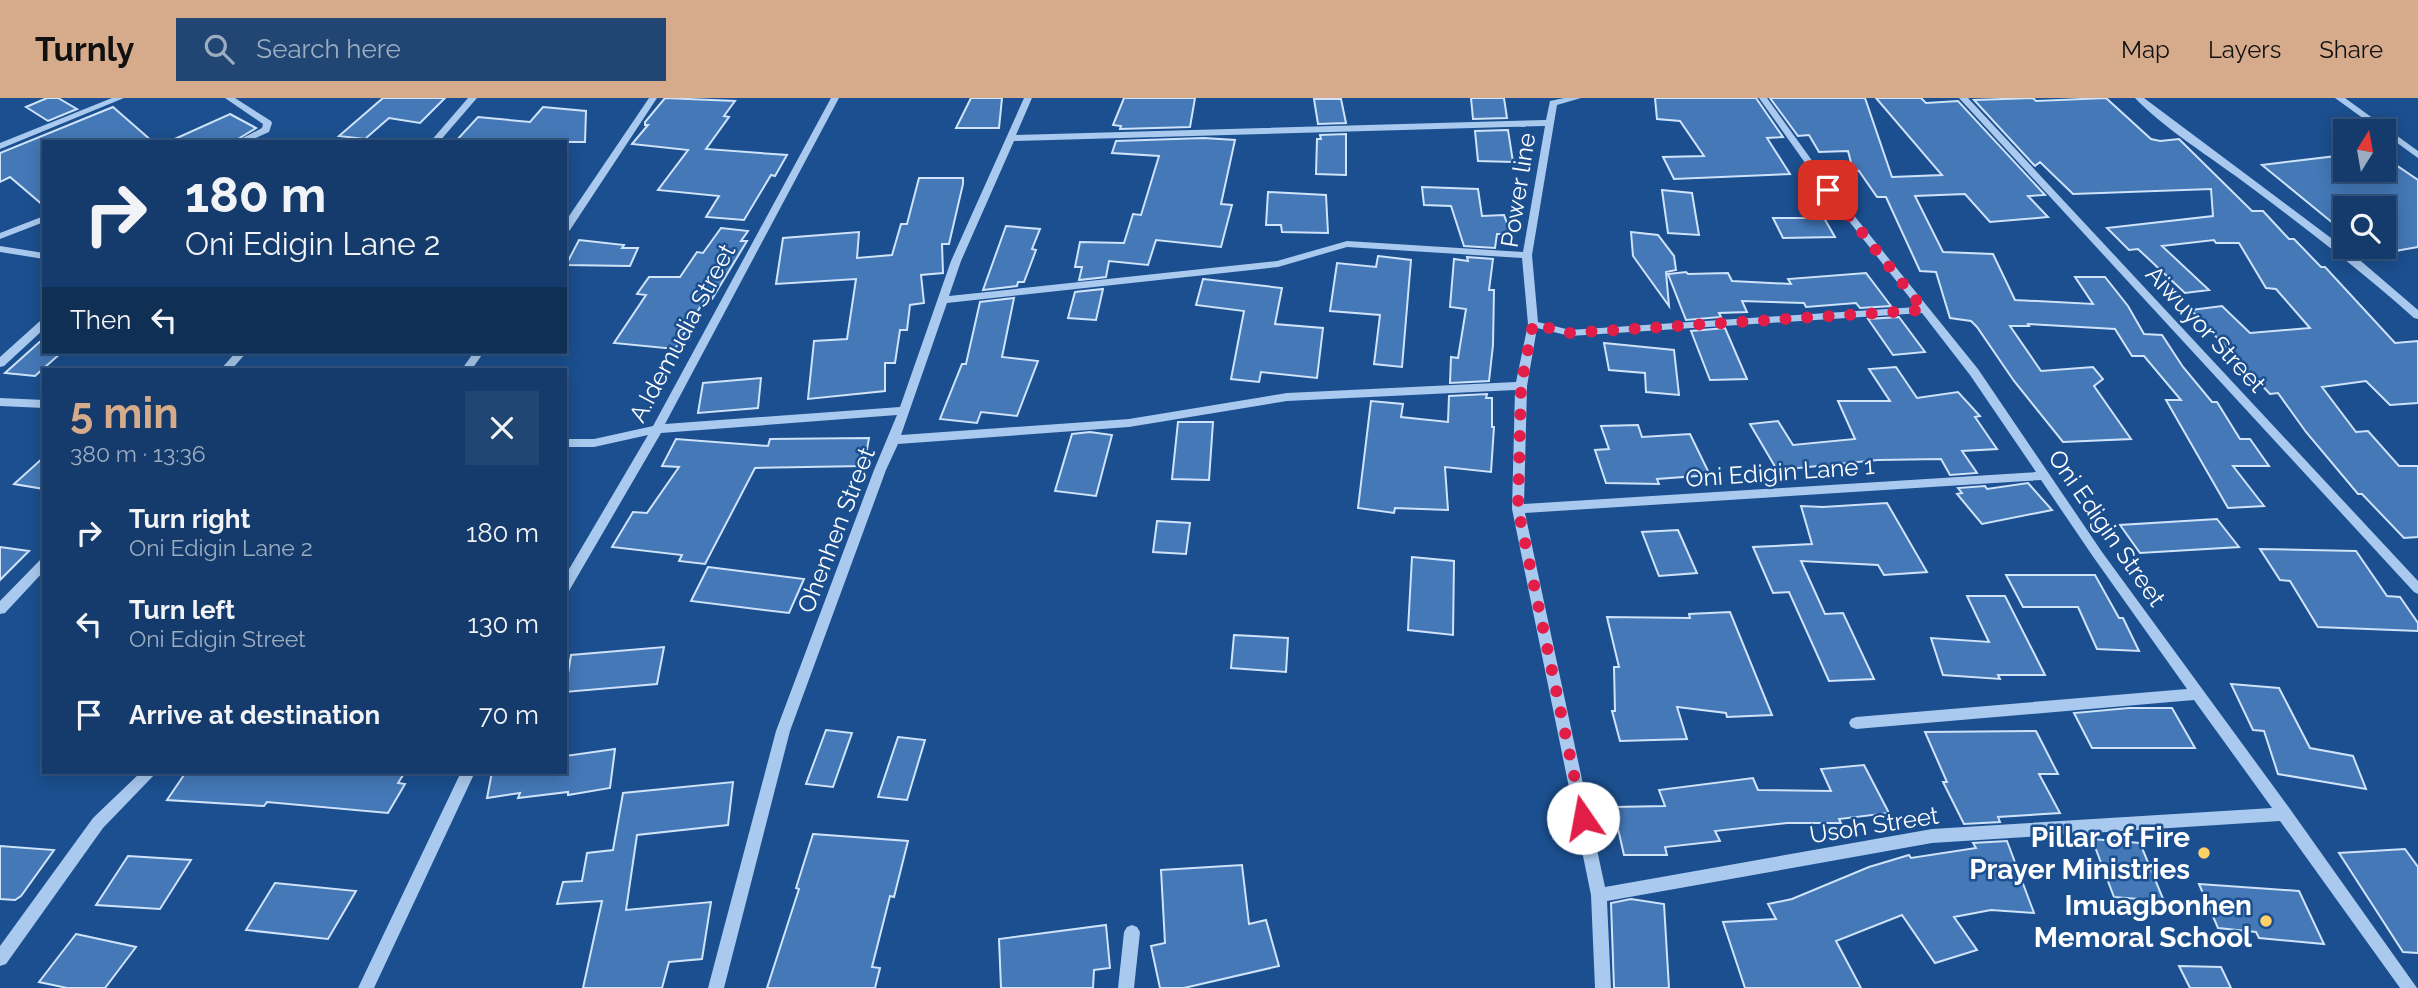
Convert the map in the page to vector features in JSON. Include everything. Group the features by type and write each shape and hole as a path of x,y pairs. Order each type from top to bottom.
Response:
{"street":[{"path":"0,146 120,98"},
{"path":"229,98 268,123 266,130 244,140"},
{"path":"436,140 473,98"},
{"path":"567,227 653,98"},
{"name":"A.Idemudia Street","path":"567,584 657,429 835,98"},
{"name":"Ohenhen Street","path":"716,988 783,731 880,470 894,440 956,261 1028,98"},
{"path":"1552,101 1577,98"},
{"name":"Oni Edigin Street","path":"1763,98 1828,190 1974,372 2199,694 2410,988"},
{"name":"Aiwuyor Street","path":"1963,98 2418,589"},
{"path":"2139,98 2199,146 2316,231 2418,316"},
{"path":"2339,98 2418,155"},
{"name":"Power line","path":"1552,101 1527,255 1533,324 1521,386 1518,509 1599,895 1603,988"},
{"path":"1012,138 1550,123"},
{"path":"0,236 42,220"},
{"path":"942,300 1278,264 1347,244 1527,255"},
{"path":"0,249 42,256"},
{"path":"1533,324 1570,333 1924,310"},
{"path":"0,363 42,325"},
{"path":"227,368 240,354"},
{"path":"894,440 1129,423 1286,397 1521,386"},
{"path":"0,402 42,404"},
{"path":"567,443 594,443 657,429 904,411"},
{"name":"Oni Edigin Lane 1","path":"1518,509 2045,476"},
{"path":"0,609 42,565"},
{"path":"1856,723 2199,694"},
{"path":"0,959 98,823 148,774"},
{"path":"366,988 467,774"},
{"name":"Usoh Street","path":"1599,895 1932,836 2285,814"},
{"path":"1126,988 1132,932"}],"building":[{"path":"47,98 58,98 77,109 48,121 26,107"},
{"path":"383,98 445,98 420,123 389,118 365,139 339,136"},
{"path":"665,98 735,101 724,116 729,117 706,149 787,155 775,176 771,175 744,220 706,217 719,196 658,190 688,150 632,144 648,125 645,125 645,122"},
{"path":"971,98 1002,98 999,128 956,128"},
{"path":"1124,98 1195,98 1190,127 1120,129 1121,126 1113,125"},
{"path":"1471,98 1504,98 1507,118 1473,119"},
{"path":"1655,98 1756,98 1783,137 1767,138 1790,174 1674,179 1663,157 1704,156 1680,121 1657,119"},
{"path":"1770,98 1865,98 1892,177 1942,175 1876,98 1921,98 1926,103 1958,101 2045,195 2028,196 2048,217 1990,222 1965,194 1915,196 1943,252 1993,254 2015,300 2093,304 2075,277 2105,277 2128,306 2144,334 2162,335 2183,367 2212,402 2217,402 2240,439 2250,439 2269,466 2233,466 2264,506 2228,508 2166,400 2181,400 2144,356 2132,356 2115,329 2028,324 2029,326 2010,326 2041,371 2093,367 2103,379 2094,386 2131,439 2063,442 2014,381 1977,327 1971,321 1950,318 1936,272 1920,271 1886,197 1877,197 1859,171 1853,170 1848,151 1819,152 1809,135 1798,136"},
{"path":"2033,98 2036,101 2106,98 2151,139 2179,139 2252,211 2263,211 2289,239 2294,239 2321,267 2325,267 2395,343 2418,341 2418,403 2390,405 2366,381 2322,387 2356,432 2368,431 2399,466 2418,466 2418,537 2404,538 2362,494 2358,494 2306,432 2278,393 2270,394 2191,310 2222,306 2250,333 2310,328 2276,289 2266,288 2239,243 2216,243 2214,240 2162,246 2209,290 2185,293 2138,249 2129,250 2107,228 2213,216 2211,189 2073,194 2040,162 2035,166 1974,100"},
{"path":"1314,99 1341,99 1346,123 1318,124"},
{"path":"113,107 151,140 42,140 42,204 10,177 0,182 0,153"},
{"path":"543,107 586,111 585,142 457,140 478,117 530,122"},
{"path":"230,114 256,128 236,140 172,140"},
{"path":"1508,130 1513,162 1478,161 1475,131"},
{"path":"1346,134 1346,175 1316,174 1317,139 1321,139 1320,135"},
{"path":"1204,138 1235,140 1221,204 1232,205 1221,247 1156,240 1148,265 1109,261 1106,277 1079,280 1082,267 1075,267 1080,242 1124,243 1133,214 1141,215 1159,156 1112,153 1116,141"},
{"path":"2333,156 2333,182 2396,182 2396,165 2418,180 2418,247 2396,251 2396,196 2333,196 2333,223 2262,165"},
{"path":"919,178 963,178 963,184 949,244 942,244 943,273 921,275 924,303 910,305 907,330 900,330 895,363 885,363 885,391 808,399 814,341 847,339 856,279 776,284 783,238 859,232 857,258 892,255 901,224 907,224"},
{"path":"1422,187 1478,189 1482,216 1504,215 1511,234 1497,234 1495,248 1464,246 1451,206 1424,205"},
{"path":"1662,190 1692,193 1699,235 1668,233"},
{"path":"1268,192 1326,195 1328,233 1282,232 1281,225 1266,225"},
{"path":"1773,218 1824,218 1835,237 1783,238"},
{"path":"1006,226 1040,229 1032,249 1036,250 1024,282 1018,282 1017,286 983,290"},
{"path":"721,228 748,231 741,241 747,241 712,299 705,299 675,349 614,343 646,295 637,294 649,277 680,277 697,252 703,253"},
{"path":"1631,232 1658,235 1674,256 1676,270 1666,272 1669,306 1633,256"},
{"path":"579,240 624,245 622,248 638,248 630,266 567,263"},
{"path":"1378,256 1411,260 1402,367 1374,364 1380,315 1330,311 1337,263 1376,267"},
{"path":"1467,257 1493,259 1489,290 1494,290 1489,381 1450,383 1451,357 1458,358 1466,309 1450,307 1454,259 1468,261"},
{"path":"1728,273 1732,281 1791,284 1788,279 1866,273 1891,306 1860,308 1856,303 1806,307 1804,303 1742,301 1747,312 1719,313 1721,317 1686,320 1668,274"},
{"path":"1203,279 1282,288 1275,324 1323,328 1317,378 1261,372 1259,382 1231,379 1244,311 1196,305"},
{"path":"1103,289 1096,320 1068,318 1075,292"},
{"path":"1014,298 1002,357 1038,361 1017,416 981,412 977,423 940,419 962,364 966,364 980,302"},
{"path":"1899,317 1925,352 1893,355 1868,319"},
{"path":"1725,328 1747,379 1710,380 1691,331"},
{"path":"42,340 42,354 60,354 35,376 5,373"},
{"path":"1604,343 1674,350 1679,395 1646,392 1645,373 1609,370"},
{"path":"1896,367 1917,398 1958,392 1980,416 1975,417 1997,449 1962,451 1977,473 1950,475 1941,459 1878,460 1777,470 1750,424 1778,421 1793,445 1855,439 1838,401 1890,401 1869,369"},
{"path":"761,378 758,408 698,413 703,383"},
{"path":"1487,394 1486,398 1492,398 1494,427 1491,472 1445,467 1448,510 1395,508 1394,513 1358,508 1371,401 1403,404 1401,417 1448,422 1449,396"},
{"path":"1178,422 1213,422 1209,480 1172,479"},
{"path":"1638,425 1642,437 1690,434 1710,475 1657,479 1659,484 1606,483 1595,450 1609,449 1601,426"},
{"path":"1090,432 1112,435 1096,496 1055,491 1072,434"},
{"path":"869,438 864,466 755,468 705,564 679,561 682,555 612,547 633,512 647,513 679,467 662,466 676,439 768,446 770,439"},
{"path":"42,459 42,489 14,484"},
{"path":"2028,483 2052,510 1982,524 1957,494 1962,493 1958,488 1985,486 1987,489"},
{"path":"1887,503 1927,572 1884,575 1878,565 1801,561 1825,614 1843,613 1874,679 1829,681 1789,592 1773,593 1753,547 1812,544 1801,506"},
{"path":"2217,519 2239,547 2140,553 2120,525"},
{"path":"1157,521 1190,523 1186,554 1153,552"},
{"path":"1678,530 1697,573 1659,576 1642,532"},
{"path":"0,547 29,551 0,580"},
{"path":"2260,549 2356,551 2387,596 2400,597 2418,623 2418,631 2318,627 2290,581 2280,580"},
{"path":"1412,557 1454,561 1453,635 1408,630"},
{"path":"708,567 804,579 789,613 691,601"},
{"path":"2006,575 2095,575 2119,618 2123,618 2139,651 2097,649 2078,607 2023,607"},
{"path":"1967,596 2005,596 2045,675 1998,675 2000,679 1943,675 1931,638 1989,642"},
{"path":"1730,612 1772,715 1727,717 1726,713 1677,707 1687,739 1620,741 1612,711 1615,711 1614,667 1619,667 1607,617 1690,618 1689,614"},
{"path":"1234,635 1288,638 1286,672 1231,668"},
{"path":"664,647 657,684 567,692 571,655"},
{"path":"2231,684 2279,688 2310,748 2353,756 2366,789 2278,774 2264,731 2253,730"},
{"path":"2129,708 2172,708 2195,748 2092,748 2074,713"},
{"path":"826,730 852,733 833,787 806,784"},
{"path":"2036,731 2058,774 2039,774 2060,813 1998,817 2000,822 1964,824 1943,782 1947,782 1925,732"},
{"path":"898,737 925,740 907,800 878,797"},
{"path":"615,749 610,788 568,795 568,792 518,798 520,793 487,798 492,774 567,774 567,756"},
{"path":"1864,765 1889,813 1839,819 1841,823 1787,823 1715,831 1720,841 1665,847 1667,855 1624,855 1613,807 1665,806 1659,790 1753,778 1758,790 1831,791 1821,769"},
{"path":"185,774 404,774 398,783 405,784 388,813 267,802 264,806 167,800"},
{"path":"733,782 728,825 637,835 626,910 711,902 702,959 669,962 662,988 583,988 602,901 557,904 563,882 582,881 587,853 613,850 623,793"},
{"path":"813,834 908,841 894,897 890,896 872,967 880,968 875,988 767,988 799,889 796,888"},
{"path":"2092,839 2140,843 2164,901 2114,897"},
{"path":"2007,841 2034,913 1991,910 1954,917 1977,950 1935,963 1902,915 1836,941 1861,988 1745,988 1723,922 1776,919 1768,904 1792,899 1869,867 1909,855 1911,858 1976,848 1973,843"},
{"path":"0,846 54,850 21,896 15,900 0,899"},
{"path":"2405,849 2418,867 2418,953 2403,952 2339,853"},
{"path":"128,856 191,860 160,909 96,905"},
{"path":"1242,865 1249,924 1266,920 1279,966 1184,988 1160,988 1151,946 1165,943 1161,870"},
{"path":"275,883 356,891 328,939 246,930"},
{"path":"2199,884 2299,891 2324,944 2259,938 2256,932 2218,928"},
{"path":"1631,899 1664,904 1669,988 1614,988 1611,903"},
{"path":"1106,925 1110,968 1094,970 1093,988 1001,988 999,939"},
{"path":"76,934 136,947 105,988 67,988 39,982"},
{"path":"2179,966 2221,967 2231,988 2190,988"}],"place":[{"name":"Pillar of Fire Prayer Ministries","path":"2204,853"},
{"name":"Imuagbonhen Memoral School","path":"2266,921"}],"route":[{"path":"1583,818 1518,509 1521,386 1533,324 1570,333 1924,310 1828,190"}]}
